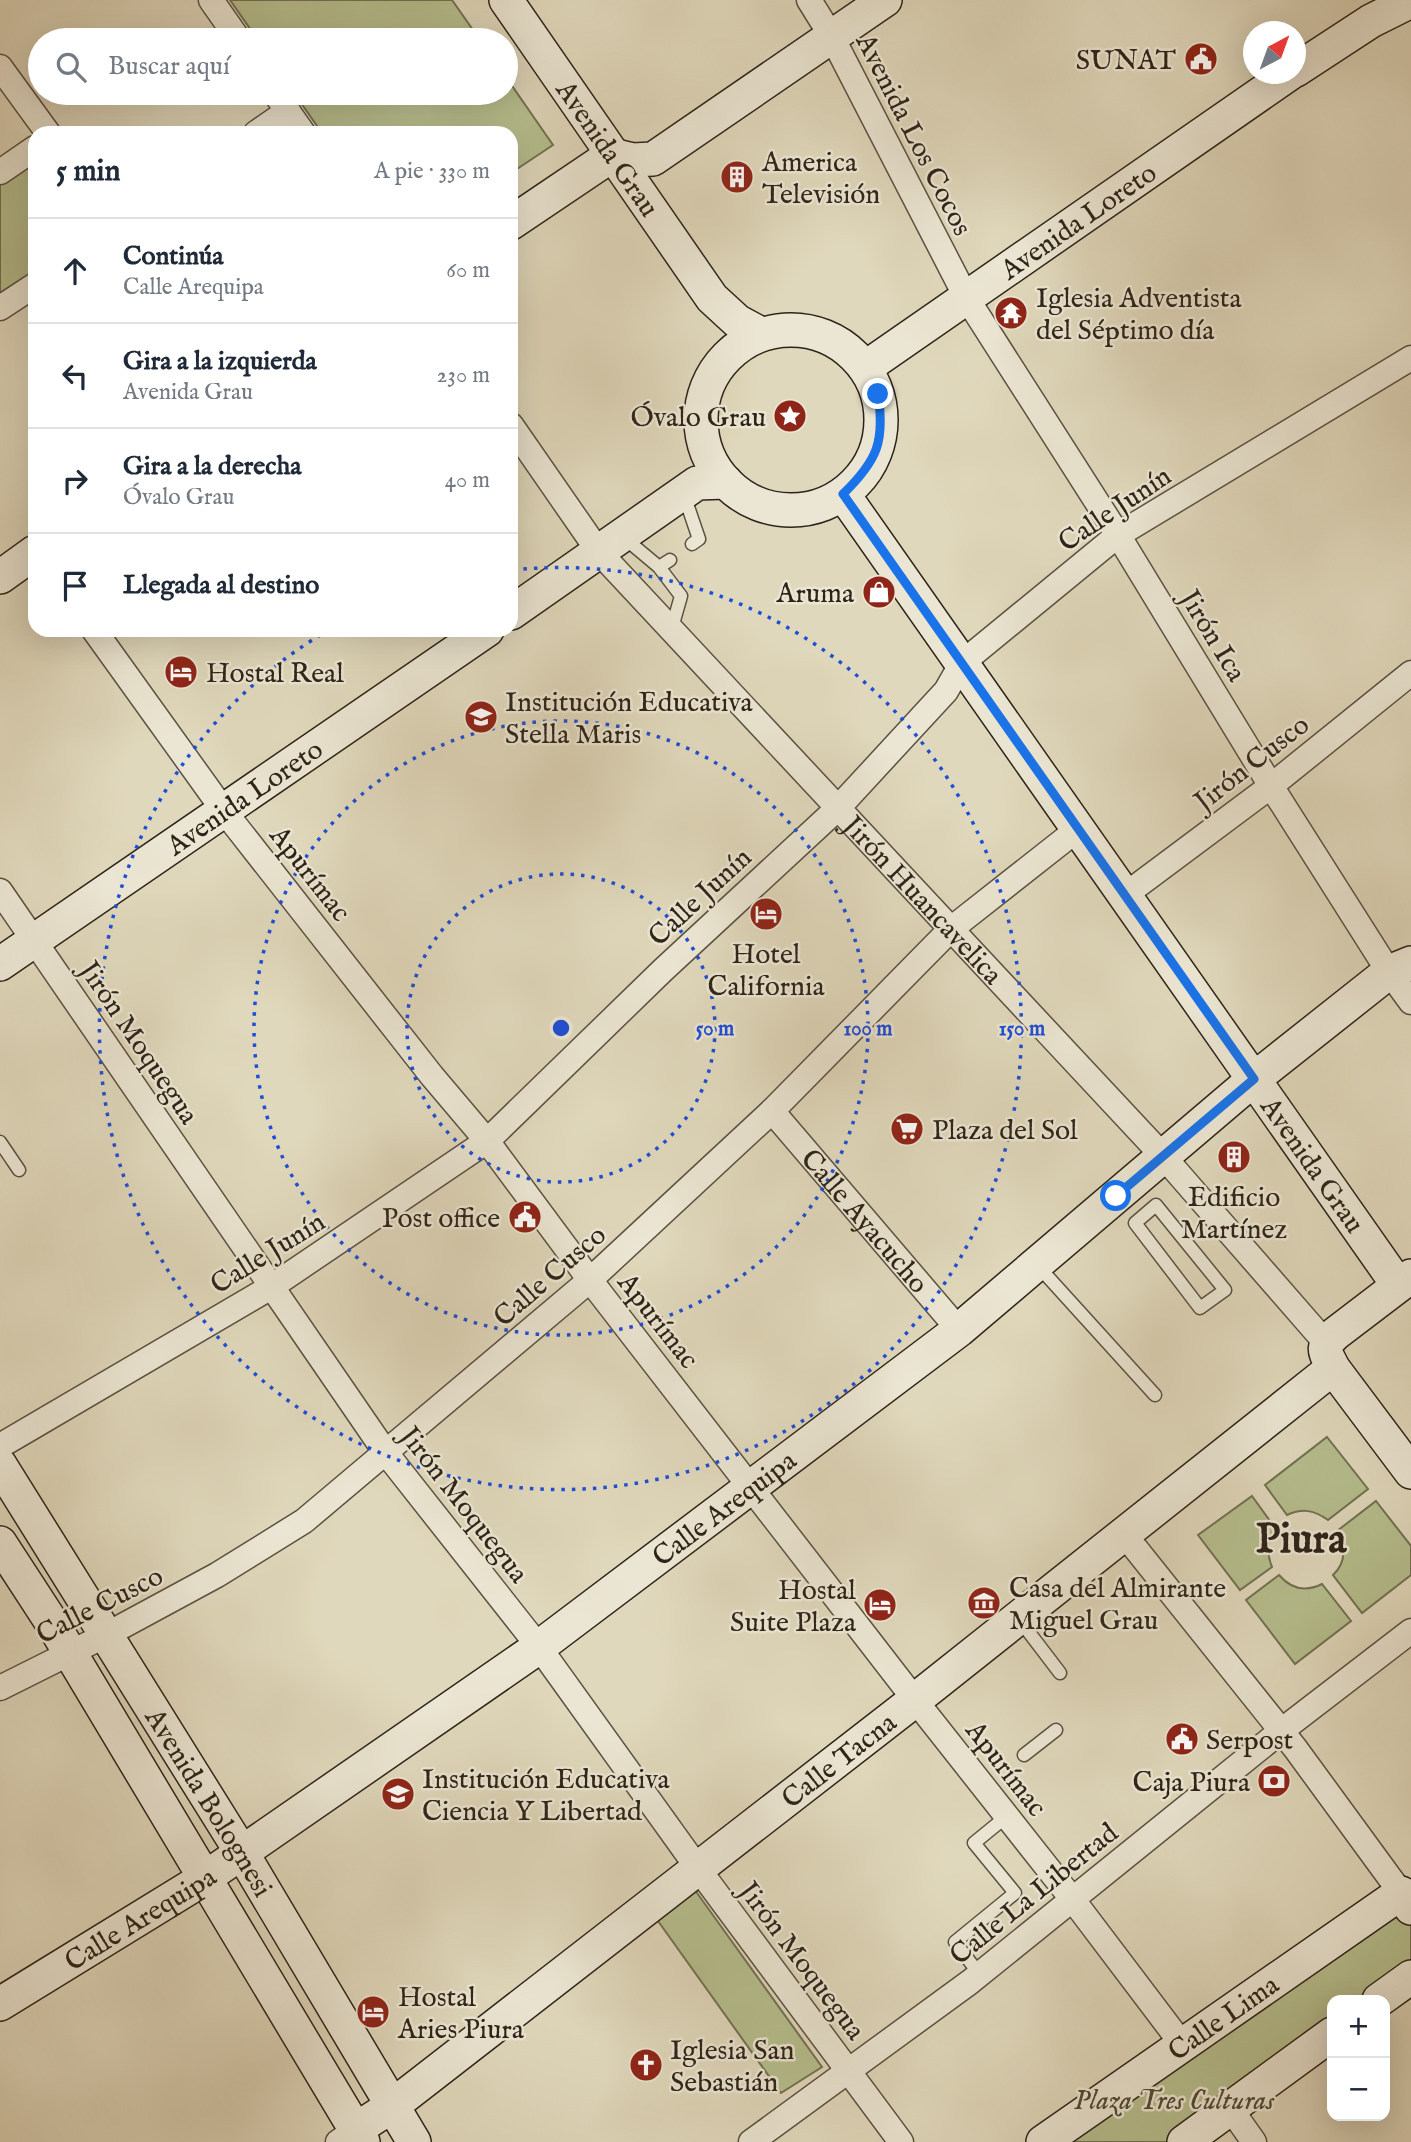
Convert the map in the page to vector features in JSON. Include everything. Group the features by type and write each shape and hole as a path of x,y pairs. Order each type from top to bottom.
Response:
{"street":[{"path":"211,0 231,28"},
{"name":"Avenida Grau","path":"506,0 712,298 737,321 761,334"},
{"name":"Avenida Los Cocos","path":"808,0 832,37 966,297"},
{"path":"518,218 612,155 633,160 653,159 885,0"},
{"path":"1306,63 1371,20 1411,1"},
{"path":"0,67 43,126"},
{"name":"Avenida Loreto","path":"865,368 1275,84"},
{"path":"262,126 279,105"},
{"path":"283,105 298,126"},
{"path":"0,172 28,153"},
{"path":"0,308 28,290"},
{"name":"Jirón Ica","path":"966,297 1118,536 1271,786 1400,967 1411,1002"},
{"name":"Avenida Grau","path":"712,298 723,329 726,357"},
{"path":"784,330 808,331 830,338 849,351 865,368 878,394 882,422 879,440 877,450 864,474 843,494 821,505 795,510 770,508 704,478 701,412 705,392 713,373 726,357 742,344 761,334 784,330"},
{"name":"Calle Junín","path":"0,1446 271,1287 487,1141 663,970 838,808 946,691 962,663 1118,536 1411,358"},
{"name":"Jirón Huancavelica","path":"518,433 610,544 671,631 1163,1156 1329,1355 1411,1472"},
{"path":"518,608 704,478"},
{"name":"Avenida Grau","path":"843,494 1254,1079 1404,1280"},
{"path":"0,577 28,557"},
{"name":"Apurímac","path":"99,637 224,811 432,1076 487,1141 590,1280 1182,2044"},
{"name":"Avenida Loreto","path":"0,964 477,637"},
{"name":"Jirón Cusco","path":"1125,895 1271,786 1411,673"},
{"name":"Calle Cusco","path":"0,1688 217,1576 304,1521 590,1280 772,1111 951,929 1078,829"},
{"name":"Jirón Moquegua","path":"0,891 386,1453 540,1647 697,1867 901,2142"},
{"name":"Calle Arequipa","path":"0,2004 205,1878 540,1647 960,1330 1036,1264 1125,1210 1163,1156 1254,1079 1400,967"},
{"name":"Calle Ayacucho","path":"772,1111 960,1330"},
{"name":"Calle Tacna","path":"352,2138 1124,1534 1329,1355 1404,1280"},
{"name":"Avenida Bolognesi","path":"0,1465 242,1853 414,2142"},
{"path":"1124,1534 1281,1731 1406,1900"},
{"name":"Avenida Bolognesi","path":"0,1543 70,1653 205,1878 352,2138"},
{"name":"Calle La Libertad","path":"751,2142 980,1975 1281,1731 1411,1631"},
{"name":"Calle Lima","path":"1043,2142 1182,2044 1406,1900"},
{"path":"1386,1995 1411,1977"},
{"path":"1184,2142 1327,2038"},
{"path":"1230,2108 1254,2142"}],"lane":[{"path":"692,544 699,539 704,478"},
{"path":"610,544 664,564 681,596 671,631"},
{"path":"0,1142 19,1170"},
{"path":"1156,1205 1225,1290 1200,1308 1125,1210 1156,1205"},
{"path":"1036,1264 1155,1395"},
{"path":"1018,1618 1060,1673"},
{"path":"1024,1755 1056,1730"},
{"path":"980,1975 955,1942 1015,1893 974,1843 1007,1816"}],"green space":[{"path":"230,0 452,0 472,28 250,28"},
{"path":"518,94 553,145 518,168 518,126 317,126 302,105 518,105"},
{"path":"28,165 28,278 0,297 0,185"},
{"path":"1327,1437 1368,1489 1328,1520 1308,1511 1287,1515 1265,1485"},
{"path":"1252,1496 1275,1528 1269,1547 1272,1567 1240,1590 1198,1535"},
{"path":"1376,1501 1411,1546 1411,1575 1362,1613 1333,1575 1343,1559 1342,1542 1337,1531"},
{"path":"1279,1575 1299,1588 1322,1584 1351,1621 1295,1664 1246,1600"},
{"path":"692,1886 822,2067 781,2093 653,1914"},
{"name":"Plaza Tres Culturas","path":"1401,1893 1411,1908 1411,1977 1386,1995 1327,1995 1327,2038 1184,2142 1043,2142"}],"place":[{"name":"SUNAT","path":"1201,59"},
{"name":"America Televisión","path":"737,177"},
{"name":"Iglesia Adventista del Séptimo día","path":"1011,313"},
{"name":"Óvalo Grau","path":"790,416"},
{"name":"Aruma","path":"879,592"},
{"name":"Hostal Real","path":"181,672"},
{"name":"Institución Educativa Stella Maris","path":"481,717"},
{"name":"Hotel California","path":"766,914"},
{"name":"Plaza del Sol","path":"907,1129"},
{"name":"Edificio Martínez","path":"1234,1157"},
{"name":"Post office","path":"525,1217"},
{"name":"Casa del Almirante Miguel Grau","path":"984,1603"},
{"name":"Hostal Suite Plaza","path":"880,1605"},
{"name":"Serpost","path":"1182,1739"},
{"name":"Caja Piura","path":"1274,1781"},
{"name":"Institución Educativa Ciencia Y Libertad","path":"398,1794"},
{"name":"Hostal Aries Piura","path":"373,2012"},
{"name":"Iglesia San Sebastián","path":"646,2065"}],"district":[{"name":"Piura","path":"1301,1537"}],"route":[{"path":"878,394 882,422 877,450 864,474 843,494 1254,1079 1116,1196"}]}
